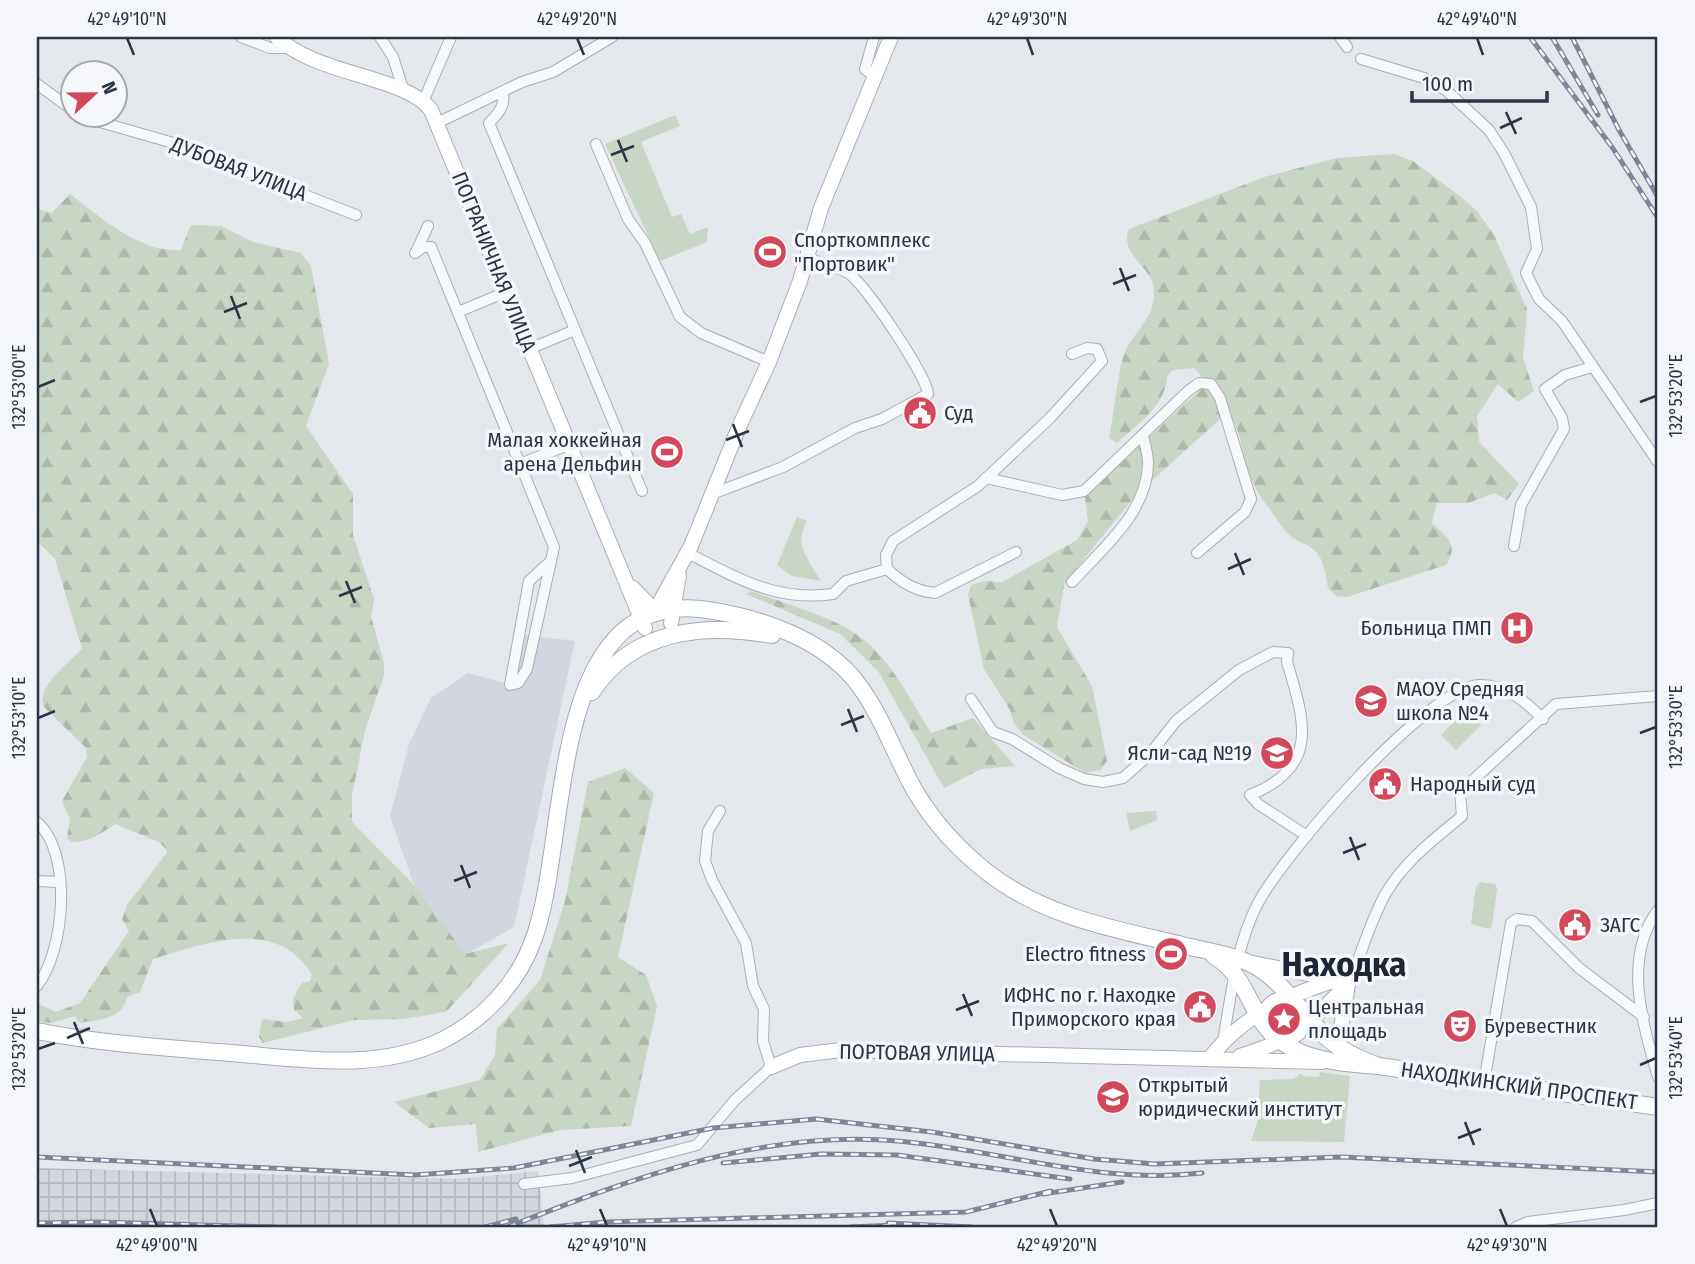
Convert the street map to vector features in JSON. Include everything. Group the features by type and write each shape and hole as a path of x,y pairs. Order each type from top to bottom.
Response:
{"main road":[{"name":"ПОГРАНИЧНАЯ УЛИЦА","path":"277,37 290,48 316,61 404,92 423,102 438,123 568,445 622,573 647,619"},
{"path":"647,619 652,636 669,622 685,558 769,362 807,258 821,208 891,37"},
{"path":"37,1031 107,1044 363,1061 405,1054 463,1029 479,1017 511,983 535,938 544,904 574,729 602,653 618,634 647,619 685,558"},
{"path":"574,729 594,688 608,671 669,622 738,616 788,633 815,646"},
{"path":"647,619 669,622 695,631 740,630 815,646"},
{"name":"НАХОДКИНСКИЙ ПРОСПЕКТ","path":"815,646 852,676 865,693 928,810 953,842 988,873 1024,896 1066,915 1196,949 1241,965 1281,999 1300,1008 1340,1055"},
{"path":"1241,965 1342,981"},
{"name":"НАХОДКИНСКИЙ ПРОСПЕКТ","path":"1241,965 1258,1015 1269,1030 1288,1038 1303,1054 1340,1055 1379,1066 1658,1107"},
{"path":"1209,1059 1223,1041 1281,999 1342,981"},
{"path":"1229,1059 1288,1038 1312,1021 1342,981"},
{"path":"1340,1055 1342,981"},
{"path":"1269,1030 1266,1013 1281,999"},
{"path":"1288,1038 1302,1026 1300,1008"},
{"name":"ПОРТОВАЯ УЛИЦА","path":"771,1067 800,1055 841,1050 1209,1059 1340,1055"}],"street":[{"path":"241,37 270,48 290,48"},
{"path":"380,37 393,57 404,92"},
{"path":"423,102 452,37"},
{"path":"438,123 553,72 612,37"},
{"path":"874,37 865,69 875,77"},
{"path":"1340,37 1347,47"},
{"path":"1361,60 1424,78 1447,91 1489,130 1531,207 1537,249 1526,273 1532,288 1562,321 1658,462"},
{"path":"37,84 60,101"},
{"path":"503,92 500,111 489,123 642,491"},
{"name":"ДУБОВАЯ УЛИЦА","path":"128,130 212,154 261,178 356,215"},
{"path":"596,144 628,219 645,243 680,317 701,333 769,362"},
{"path":"428,226 415,253 423,247 431,247 554,547 551,561 527,669 518,683 510,685 529,581 551,561"},
{"path":"712,494 783,467 855,428 918,402 928,394 910,354 864,289 849,273 807,258"},
{"path":"458,312 506,292"},
{"path":"529,349 575,330"},
{"path":"1016,552 935,593 923,592 901,581 887,569 886,555 893,541 986,478 1050,418 1102,361 1097,349 1087,348 1072,355"},
{"path":"1514,547 1521,505 1564,429 1562,418 1545,389 1565,375 1592,367"},
{"path":"986,478 1062,495 1084,491 1199,383 1211,384 1220,398 1251,499 1245,512 1197,553"},
{"path":"1072,582 1121,528 1141,497 1148,464 1143,436"},
{"path":"520,464 568,445"},
{"path":"685,558 750,585 798,596 834,594 846,581 887,569"},
{"path":"971,699 993,732 1012,739 1059,768 1093,780 1123,778 1150,754 1176,721 1229,677 1272,652 1288,653 1303,745 1297,762 1280,779 1250,794 1258,804 1307,836"},
{"path":"1223,1041 1257,905 1307,836 1371,764 1453,693 1478,685 1490,686 1523,699 1543,719"},
{"path":"1342,981 1400,873 1423,848 1462,816 1460,792 1543,719 1556,704 1658,696"},
{"path":"524,1184 572,1178 697,1145 735,1100 771,1067 763,1041 764,1009 753,986 746,943 712,880 705,861 708,831 720,811"},
{"path":"37,822 52,839 57,850 59,882 59,926 54,956 48,972 37,986"},
{"path":"37,881 59,882"},
{"path":"1658,910 1647,929 1637,967 1638,992 1658,1077"},
{"path":"1483,1083 1511,923 1517,919 1532,921 1579,968 1643,1017"},
{"path":"1516,1227 1528,1222 1658,1203"}],"shaded area":[{"path":"518,634 575,641 514,927 465,955 414,885 390,816 409,744 431,698 468,673 504,683"},
{"path":"37,1168 457,1179 538,1171 544,1227 37,1227"}],"green space":[{"path":"675,115 680,126 641,142 672,217 681,214 690,234 708,227 707,242 660,261 605,144"},
{"path":"1394,154 1413,161 1477,211 1494,235 1527,309 1523,358 1534,391 1518,402 1498,384 1477,416 1479,442 1519,484 1507,500 1495,493 1468,503 1437,503 1432,523 1450,542 1452,552 1446,565 1347,597 1336,596 1328,588 1321,558 1309,546 1288,534 1257,490 1248,470 1239,435 1228,412 1136,495 1064,585 1057,627 1092,686 1107,761 1101,770 1085,773 1022,734 1014,723 1010,710 984,669 968,595 971,585 984,581 1002,582 1077,540 1088,521 1085,497 1201,389 1202,377 1194,368 1173,370 1167,376 1162,396 1149,414 1117,443 1109,438 1124,355 1149,314 1154,299 1152,281 1128,246 1129,229 1264,177 1337,158"},
{"path":"70,194 121,232 151,246 181,250 191,225 221,226 253,242 301,253 311,266 329,364 306,426 353,494 353,535 374,599 371,617 384,663 384,675 365,731 352,795 352,822 414,885 465,954 509,943 446,1012 403,1019 354,1020 263,1043 259,1037 262,1019 287,1022 303,1018 294,1010 293,998 302,983 310,981 312,975 298,957 280,945 239,939 195,946 153,959 140,992 127,997 120,1010 109,1017 80,1023 76,1016 50,1023 37,1021 39,1004 56,1012 80,1003 129,931 122,919 127,905 168,851 159,842 115,824 84,841 72,842 67,838 70,819 62,801 87,757 86,748 43,706 49,682 82,649 55,559 37,541 37,209 52,213"},
{"path":"797,517 807,521 803,530 802,546 821,581 792,576 777,565"},
{"path":"751,591 848,629 873,648 890,667 931,733 973,718 1015,766 981,769 944,788 878,671 840,634 746,594"},
{"path":"1466,710 1481,725 1456,750 1441,735"},
{"path":"625,768 654,793 618,957 646,975 657,1006 631,1126 560,1130 478,1152 476,1124 429,1128 394,1102 480,1080 495,1055 497,1029 540,980 565,901 588,782"},
{"path":"1156,811 1157,820 1130,831 1126,813"},
{"path":"1480,882 1495,884 1497,889 1492,926 1489,929 1471,924 1476,887"},
{"path":"1320,1072 1350,1076 1344,1142 1251,1141 1257,1123 1260,1080 1293,1079 1302,1073 1303,1076 1319,1077"}],"railway":[{"path":"1530,37 1612,147 1658,218"},
{"path":"1552,37 1598,115"},
{"path":"1572,37 1619,130 1658,197"},
{"path":"37,1157 415,1175 514,1168 713,1128 816,1119 932,1132 1094,1159 1155,1164 1341,1157 1658,1172"},
{"path":"508,1227 650,1175 699,1161 797,1142 847,1139 898,1141 1087,1171 1163,1175 1202,1173"},
{"path":"723,1163 821,1154 897,1155 1070,1179"},
{"path":"1043,1194 1122,1182"},
{"path":"550,1227 606,1222 966,1212 1051,1191"},
{"path":"485,1227 516,1219"},
{"path":"37,1223 274,1227"},
{"path":"888,1223 971,1227"},
{"path":"851,1227 896,1225"}],"place":[{"name":"Спорткомплекс \"Портовик\"","path":"770,252"},
{"name":"Суд","path":"920,413"},
{"name":"Малая хоккейная арена Дельфин","path":"667,452"},
{"name":"Больница ПМП","path":"1517,628"},
{"name":"МАОУ Средняя школа №4","path":"1371,701"},
{"name":"Ясли-сад №19","path":"1277,753"},
{"name":"Народный суд","path":"1385,784"},
{"name":"ЗАГС","path":"1575,925"},
{"name":"Electro fitness","path":"1171,954"},
{"name":"ИФНС по г. Находке Приморского края","path":"1200,1007"},
{"name":"Центральная площадь","path":"1284,1019"},
{"name":"Буревестник","path":"1460,1026"},
{"name":"Открытый юридический институт","path":"1113,1097"}],"district":[{"name":"Находка","path":"1344,964"}]}
